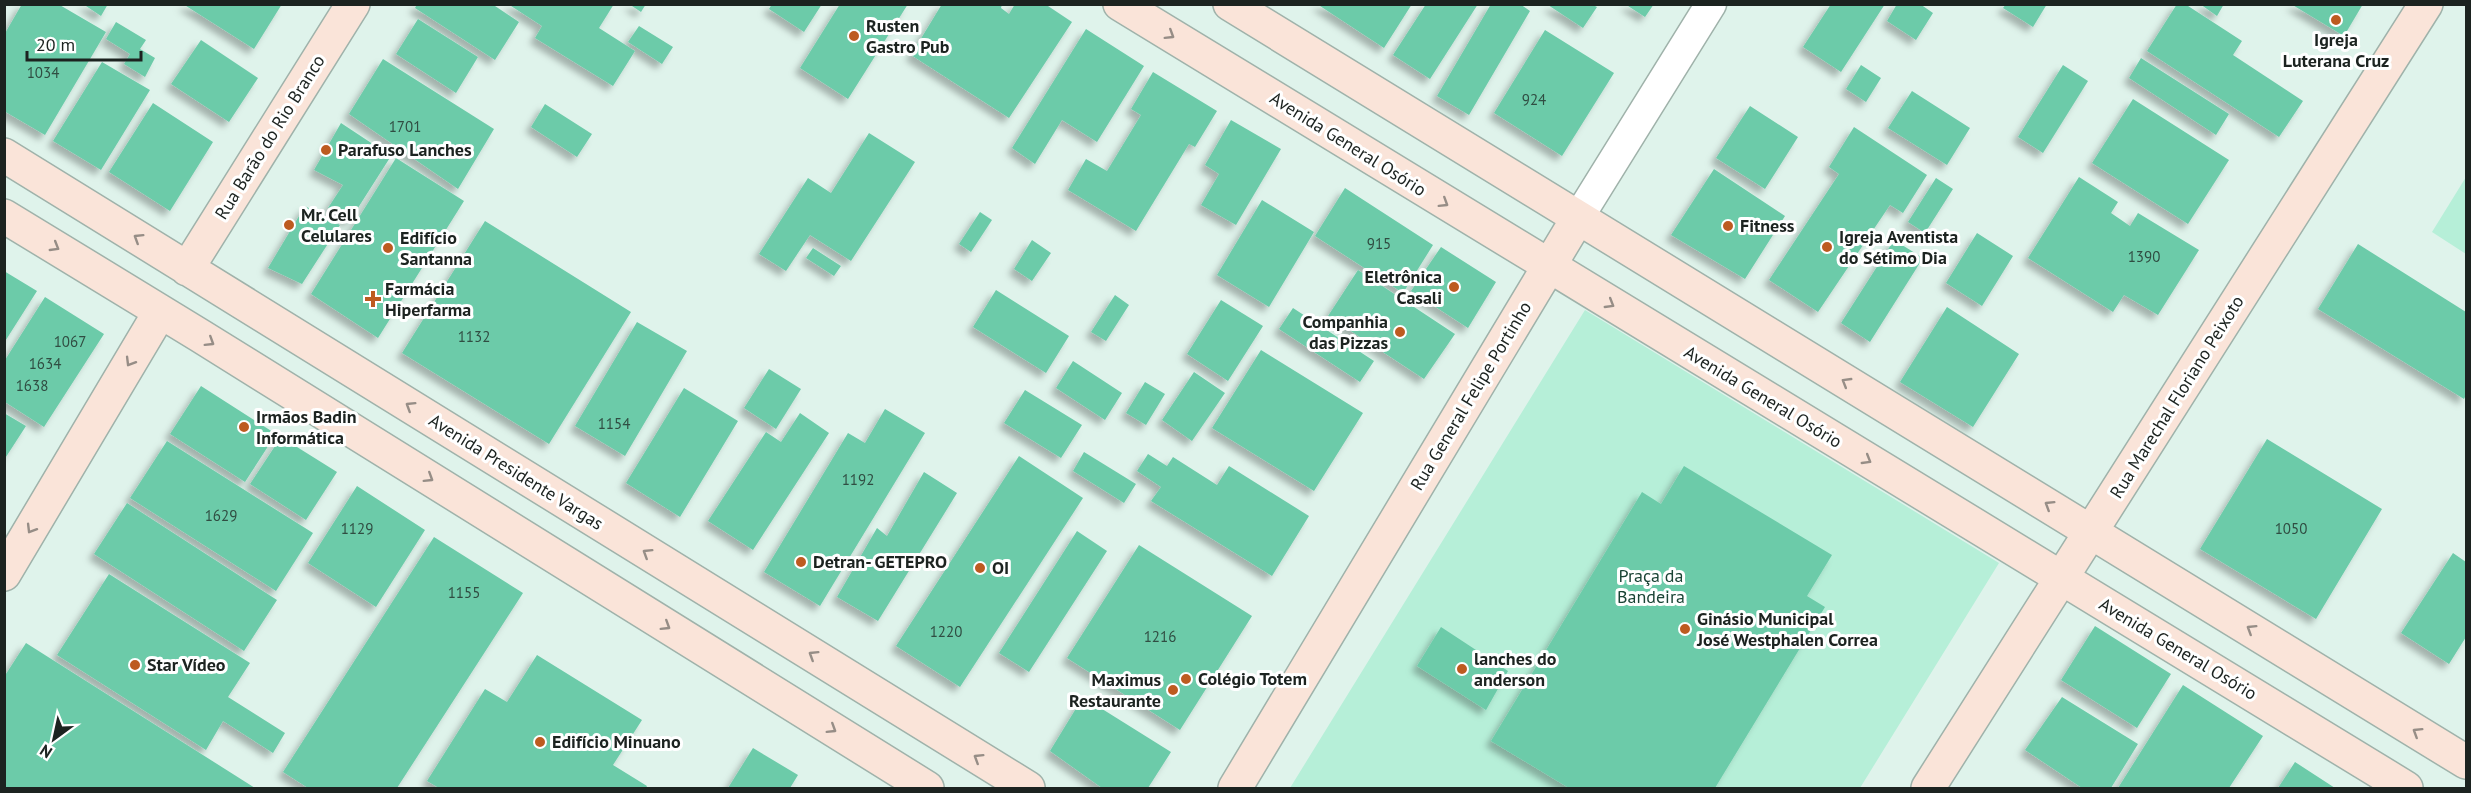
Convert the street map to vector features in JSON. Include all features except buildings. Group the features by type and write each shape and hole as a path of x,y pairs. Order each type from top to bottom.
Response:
{"main road":[{"name":"Rua Barão do Rio Branco","path":"187,269 353,4"},
{"name":"Avenida General Osório","path":"1120,4 2406,789"},
{"path":"1230,4 2466,762"},
{"name":"Rua Marechal Floriano Peixoto","path":"1928,789 2426,4"},
{"name":"Avenida Presidente Vargas","path":"4,155 1028,789"},
{"path":"4,216 927,789"},
{"name":"Rua General Felipe Portinho","path":"1235,789 1578,218"},
{"path":"160,312 175,315 190,310 198,297 197,281 187,269"},
{"path":"4,574 160,312"}],"street":[{"name":"Rua General Felipe Portinho","path":"1578,218 1711,4"}],"green space":[{"path":"2466,177 2466,254 2432,232"},
{"name":"Praça da Bandeira","path":"1585,310 1999,563 1860,788 1290,788"}],"place":[{"name":"Igreja Luterana Cruz","path":"2336,20"},
{"name":"Rusten Gastro Pub","path":"854,36"},
{"name":"Parafuso Lanches","path":"326,150"},
{"name":"Mr. Cell Celulares","path":"289,225"},
{"name":"Fitness","path":"1728,226"},
{"name":"Igreja Aventista do Sétimo Dia","path":"1827,247"},
{"name":"Edifício Santanna","path":"388,248"},
{"name":"Eletrônica Casali","path":"1454,287"},
{"name":"Farmácia Hiperfarma","path":"373,299"},
{"name":"Companhia das Pizzas","path":"1400,332"},
{"name":"Irmãos Badin Informática","path":"244,427"},
{"name":"Detran- GETEPRO","path":"801,562"},
{"name":"OI","path":"980,568"},
{"name":"Ginásio Municipal José Westphalen Correa","path":"1685,629"},
{"name":"Star Vídeo","path":"135,665"},
{"name":"lanches do anderson","path":"1462,669"},
{"name":"Colégio Totem","path":"1186,679"},
{"name":"Maximus Restaurante","path":"1173,690"},
{"name":"Edifício Minuano","path":"540,742"}]}
